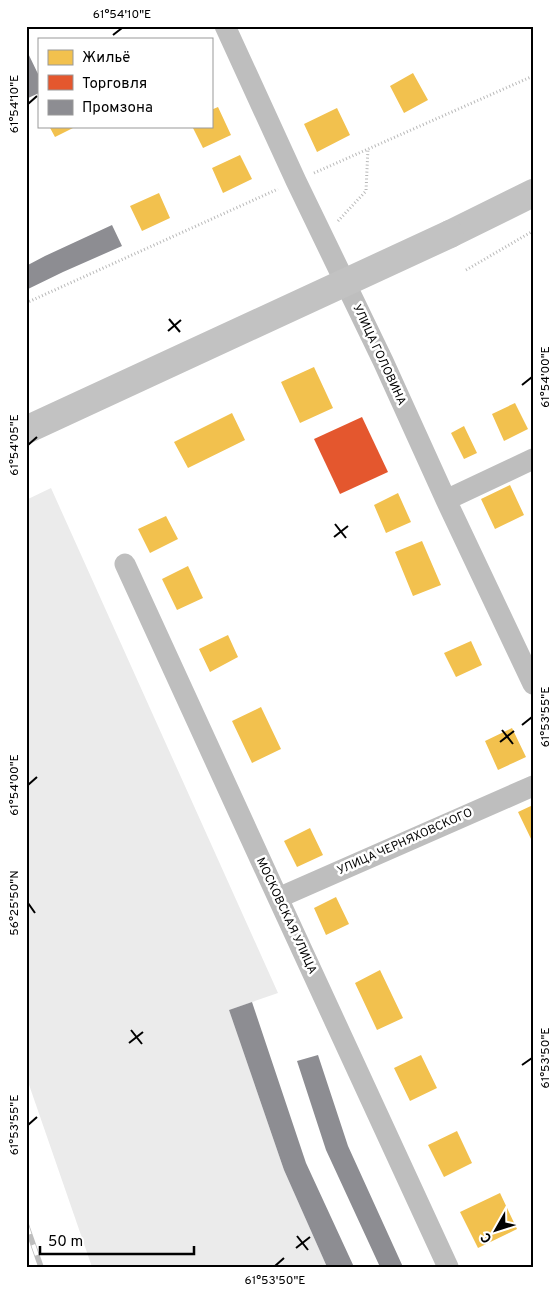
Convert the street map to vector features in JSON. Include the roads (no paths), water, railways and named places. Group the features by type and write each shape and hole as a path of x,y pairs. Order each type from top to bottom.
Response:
{"street":[{"name":"УЛИЦА ГОЛОВИНА","path":"224,26 533,684"},
{"path":"26,430 450,234 533,193"},
{"path":"446,500 533,459"},
{"name":"МОСКОВСКАЯ УЛИЦА","path":"125,564 448,1267"},
{"name":"УЛИЦА ЧЕРНЯХОВСКОГО","path":"278,898 533,786"}],"railway":[{"path":"26,1224 41,1267"}]}
